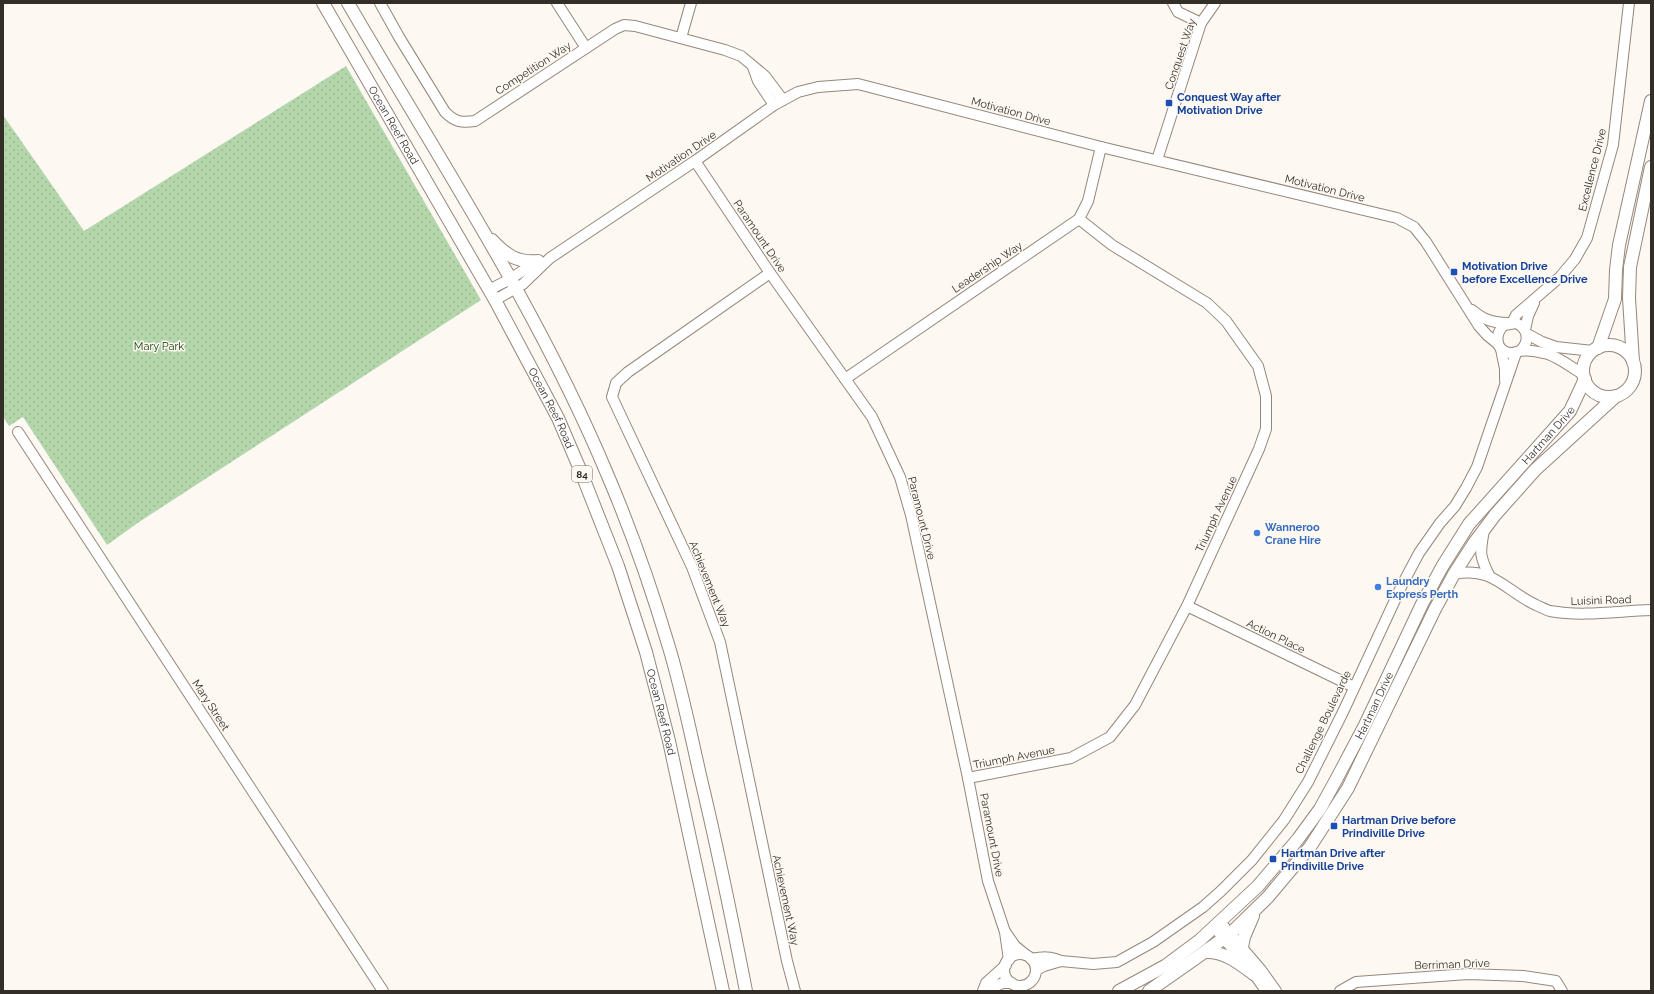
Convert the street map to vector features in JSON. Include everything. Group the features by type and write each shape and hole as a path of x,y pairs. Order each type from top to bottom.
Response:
{"main road":[{"name":"Ocean Reef Road","path":"323,3 492,295 534,372 564,432 618,566 642,638 669,741 723,991"},
{"name":"Ocean Reef Road","path":"348,3 406,98 542,338 572,396 609,476 640,559 670,653 715,840 746,991"},
{"path":"1595,350 1606,346 1614,346 1622,349 1629,355 1635,368 1633,380 1626,390 1616,396 1609,397 1597,394 1587,385 1584,377 1584,366 1587,358 1595,350 1615,299 1619,245 1648,132 1651,101"},
{"path":"1633,362 1629,298 1630,267 1651,167"},
{"path":"478,224 500,249 511,257 527,262 544,260"},
{"name":"Hartman Drive","path":"1119,991 1165,966 1217,925 1258,886 1298,839 1320,809 1364,726 1422,604 1442,567 1469,524 1570,411 1584,377"},
{"name":"Hartman Drive","path":"1149,991 1227,937 1268,897 1310,848 1348,788 1435,609 1454,574 1484,529 1535,470 1616,396"},
{"path":"1242,947 1255,909"},
{"path":"1207,952 1218,952 1255,975"},
{"path":"740,959 752,991"}],"street":[{"name":"Competition Way","path":"380,3 441,106 453,120 465,122 475,121 615,29 624,25 635,26 682,38 741,56 765,76 783,100"},
{"path":"557,3 586,48"},
{"path":"682,38 691,3"},
{"path":"1173,3 1178,12 1201,23"},
{"name":"Conquest Way","path":"1157,160 1201,23 1215,3"},
{"name":"Excellence Drive","path":"1510,323 1516,315 1560,277 1575,259 1587,238 1613,145 1629,3"},
{"name":"Competition Way","path":"753,67 758,81 774,105"},
{"name":"Motivation Drive","path":"492,295 512,284 544,260 695,161 774,105 798,92 818,87 858,84 1101,147 1397,218 1414,227 1426,242 1482,330 1500,346"},
{"name":"Leadership Way","path":"845,379 1079,219 1088,201 1101,147"},
{"name":"Paramount Drive","path":"695,161 770,273 872,417 900,478 911,515 968,778 988,881 1005,932 1007,962"},
{"name":"Triumph Avenue","path":"968,778 1072,758 1110,737 1135,705 1187,606 1260,449 1266,429 1266,396 1258,366 1226,321 1207,302 1112,245 1079,219"},
{"name":"Achievement Way","path":"770,273 628,372 616,383 612,397 692,567 720,642 787,961 795,991"},
{"name":"Excellence Drive","path":"1526,332 1530,310 1536,299"},
{"name":"Motivation Drive","path":"1466,305 1486,320 1510,323"},
{"path":"1584,377 1550,355 1537,352 1511,353 1500,346 1497,340 1498,332 1504,325 1510,323 1520,325 1526,332 1542,342 1556,347 1595,350"},
{"path":"1518,352 1526,343 1526,332"},
{"name":"Challenge Boulevarde","path":"1500,346 1505,369 1504,386"},
{"name":"Challenge Boulevarde","path":"1028,957 1054,958 1061,961 1093,964 1117,962 1153,942 1204,907 1252,860 1284,820 1308,782 1344,712 1354,687 1402,585 1419,553 1440,523 1455,506 1470,481 1477,467 1504,386 1518,352"},
{"name":"Mary Street","path":"18,432 383,991"},
{"path":"1484,529 1480,550 1482,561 1489,576"},
{"name":"Luisini Road","path":"1454,574 1467,571 1489,576 1523,599 1549,611 1573,614 1651,610"},
{"name":"Action Place","path":"1187,606 1354,687"},
{"path":"1217,925 1266,991"},
{"name":"Paramount Drive","path":"1005,932 1015,946 1028,957"},
{"path":"1227,937 1242,947 1276,991"},
{"path":"1014,956 1028,957 1035,964 1036,970 1032,987 1017,987 1003,984 983,991 986,983 1014,956"},
{"name":"Challenge Boulevarde","path":"1036,970 1061,961"},
{"path":"1007,962 1005,971 1006,977 1017,987"},
{"name":"Berriman Drive","path":"1340,991 1356,982 1468,974 1523,976 1556,982 1562,991"}],"green space":[{"name":"Mary Park","path":"346,66 481,300 139,522 107,545 23,417 9,426 3,417 3,115 84,231"}],"place":[{"name":"Conquest Way after Motivation Drive","path":"1169,103"},
{"name":"Motivation Drive before Excellence Drive","path":"1454,272"},
{"name":"Wanneroo Crane Hire","path":"1257,533"},
{"name":"Laundry Express Perth","path":"1378,587"},
{"name":"Hartman Drive before Prindiville Drive","path":"1334,826"},
{"name":"Hartman Drive after Prindiville Drive","path":"1273,859"}]}
